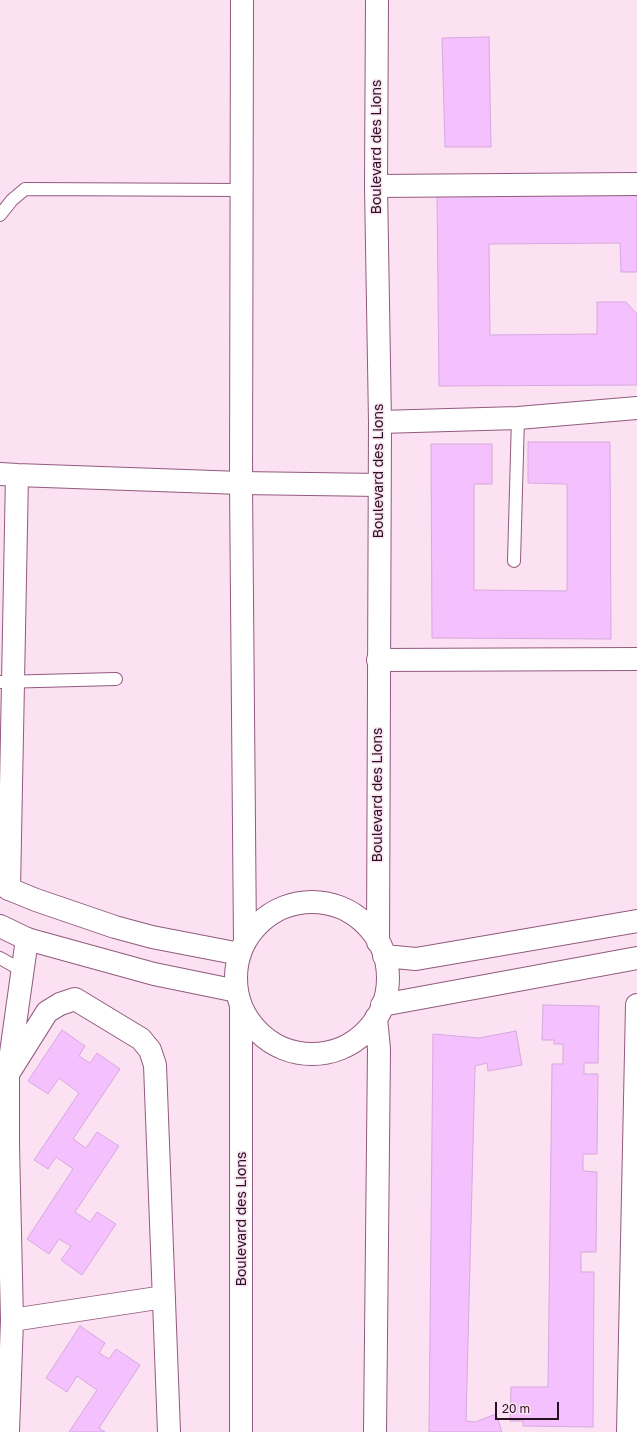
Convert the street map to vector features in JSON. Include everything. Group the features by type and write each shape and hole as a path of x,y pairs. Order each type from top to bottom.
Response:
{"main road":[{"path":"242,0 242,948"},
{"name":"Boulevard des Lions","path":"377,0 376,186 380,422 378,660 381,949 387,981 386,993 379,1011"},
{"path":"376,186 637,184"},
{"path":"380,422 518,418 637,408"},
{"path":"242,948 152,937 73,914 4,886 8,474 241,483 379,485"},
{"path":"378,660 637,658"},
{"path":"242,948 253,929 276,911 297,904 319,902 347,911 360,919 370,930 381,949 416,959 637,921"},
{"path":"0,926 28,939 239,998 247,1018 266,1038 278,1046 305,1054 319,1054 346,1046 368,1029 379,1011 637,958"},
{"path":"6,1422 4,1148 8,1074 28,939"},
{"name":"Boulevard des Lions","path":"242,948 236,972 239,998 242,1432"},
{"path":"8,1074 47,1012 60,1004 75,999 141,1038 150,1050 155,1065 169,1432"},
{"path":"628,1432 637,1005"},
{"path":"375,1432 379,1011"},
{"path":"6,1322 164,1297"}],"lane":[{"path":"0,215 12,200 25,189 242,190"},
{"path":"514,561 518,418"},
{"path":"6,682 116,679"},
{"path":"0,958 23,971"}],"building":[{"path":"489,37 491,147 445,147 442,38"},
{"path":"637,194 637,272 621,272 620,243 489,244 490,335 597,334 597,302 626,302 637,314 637,385 439,386 437,195"},
{"path":"528,442 610,442 611,639 432,638 431,444 492,444 492,484 474,484 474,590 567,591 567,484 528,483"},
{"path":"543,1005 599,1006 598,1063 584,1063 584,1074 598,1074 597,1154 583,1154 583,1171 597,1172 596,1252 581,1252 581,1272 594,1272 593,1427 523,1426 523,1421 510,1421 511,1387 548,1387 552,1064 563,1064 563,1044 554,1044 554,1040 542,1040"},
{"path":"62,1030 85,1046 79,1056 90,1063 97,1053 120,1069 73,1139 86,1148 97,1132 119,1146 75,1212 90,1222 97,1212 116,1224 82,1275 61,1260 71,1246 59,1239 49,1254 27,1239 73,1169 56,1157 48,1169 34,1160 79,1093 59,1078 48,1094 28,1081"},
{"path":"516,1031 522,1065 488,1071 487,1063 475,1066 466,1421 475,1422 496,1414 502,1432 429,1432 433,1034 479,1038"},
{"path":"80,1326 105,1343 99,1353 109,1359 116,1349 140,1365 99,1428 105,1432 69,1432 97,1390 77,1376 67,1392 46,1378"}]}
